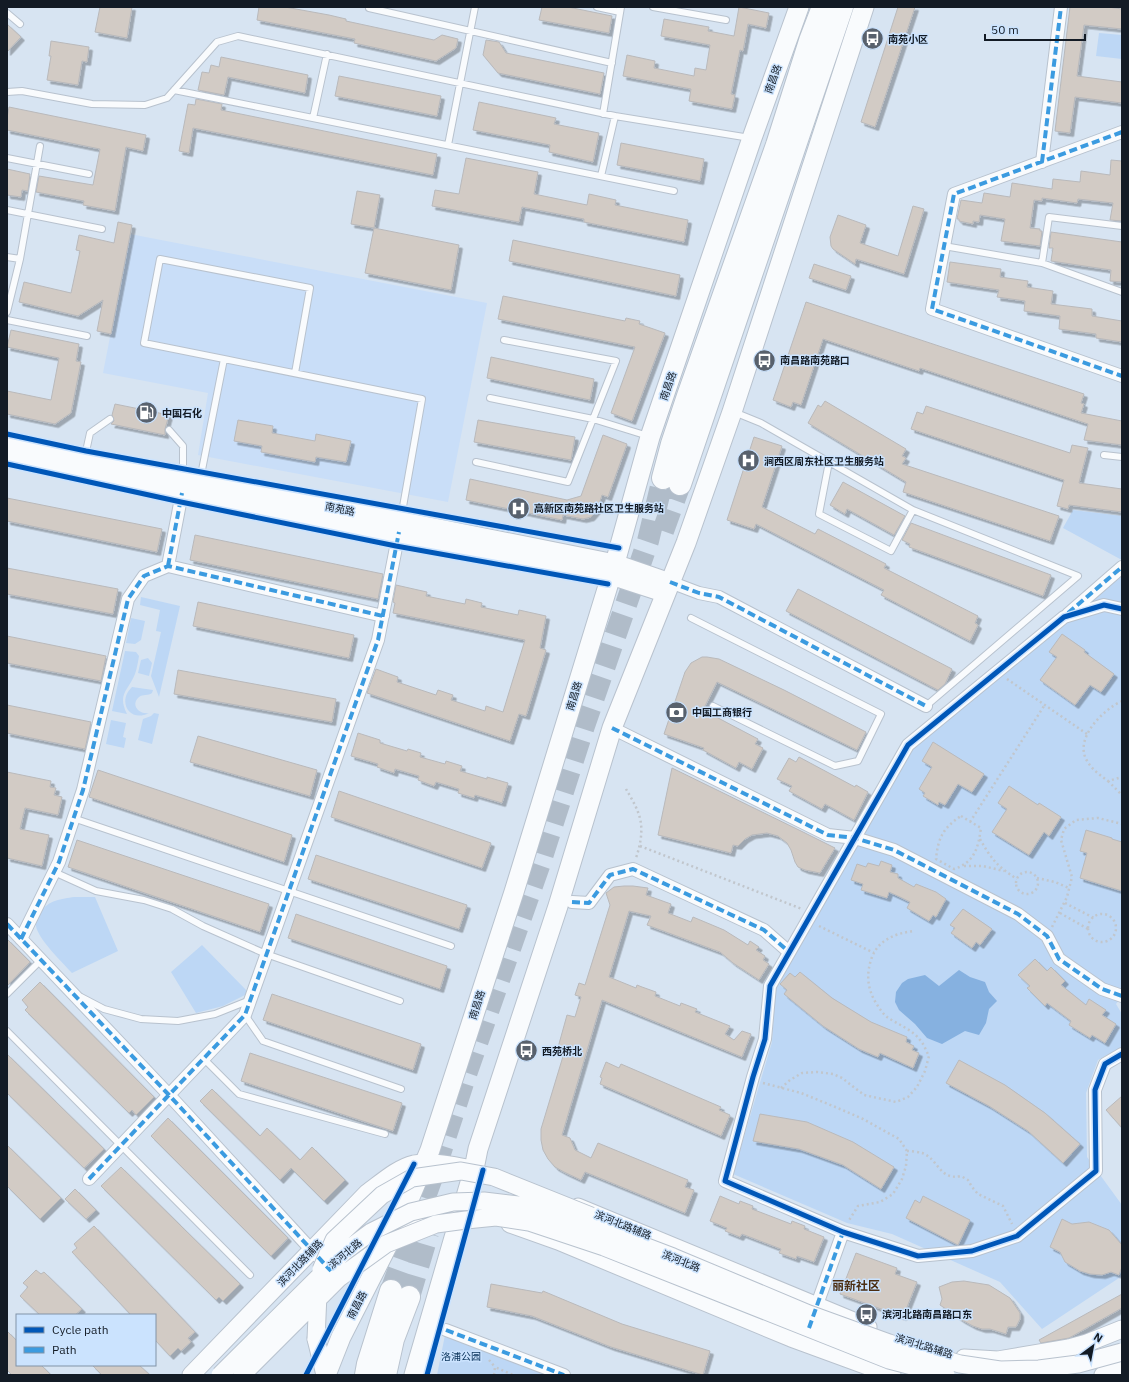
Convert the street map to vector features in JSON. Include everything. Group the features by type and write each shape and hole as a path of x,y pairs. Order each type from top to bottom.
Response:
{"highway":[{"path":"817,7 820,44"},
{"path":"820,44 823,7"},
{"path":"672,481 674,437 777,145 820,44 842,7"},
{"path":"820,44 849,7"},
{"path":"366,1375 368,1364 400,1294 393,1339 385,1375"}],"main road":[{"name":"南昌路","path":"325,1375 341,1337 399,1223 425,1164 514,892 613,570 650,437 752,138 799,7"},
{"path":"414,1375 474,1169 478,1149 558,906 612,728 686,543 732,412 864,7"},
{"name":"南苑路","path":"7,442 82,465"},
{"name":"南苑路","path":"7,456 82,465 399,529 613,570 668,588"},
{"name":"滨河北路辅路","path":"191,1375 367,1193 397,1172 414,1164 435,1163 486,1171 571,1204 883,1333 932,1350 968,1358 998,1360 1069,1348 1087,1343 1122,1329"},
{"path":"325,1375 316,1339 319,1275 334,1240 382,1195 412,1178 461,1171 494,1177 551,1199 768,1289 889,1343"},
{"name":"滨河北路","path":"220,1375 344,1252 371,1232 411,1212 453,1202 484,1201 527,1206 597,1228 809,1314 889,1343 960,1364 1000,1370 1039,1369 1078,1364 1122,1352"},
{"path":"240,1375 331,1271 363,1244 399,1223 461,1211 474,1213 504,1222 806,1335 892,1375"},
{"name":"滨河北路","path":"240,1375 339,1278 386,1244 436,1224 496,1217 529,1222 604,1247 888,1360 946,1375"},
{"path":"1103,1375 1122,1370"}],"street":[{"path":"1042,162 1061,7"},
{"path":"1122,132 954,194 932,309 1122,376"},
{"path":"168,566 190,487"},
{"path":"89,1179 245,1015 378,640 399,529"},
{"path":"21,939 54,872 73,818 82,790 128,599 144,576 168,566 383,616"},
{"path":"1122,567 1064,617 908,745 770,986 766,1039 752,1080 725,1181 843,1232 918,1256 972,1251 1017,1236 1096,1171 1094,1090 1105,1064 1122,1054"},
{"path":"668,588 719,597 926,706"},
{"path":"1064,617 1104,605 1122,609"},
{"path":"612,728 828,835 855,838 894,850 1018,914 1047,936 1059,959 1102,989 1122,996"},
{"path":"572,902 588,903 610,875 633,868 764,930 789,952"},
{"path":"7,924 169,1095 331,1271"},
{"path":"806,1335 843,1232"},
{"path":"446,1330 564,1375"}],"lane":[{"path":"448,145 475,7"},
{"path":"597,7 620,9 603,114"},
{"path":"653,7 726,20"},
{"path":"369,8 612,63"},
{"path":"7,13 20,24"},
{"path":"7,92 22,91 92,104 145,106 167,98 217,42 238,36 603,114 752,138"},
{"path":"314,118 327,54"},
{"path":"174,90 674,192"},
{"path":"601,176 615,116"},
{"path":"7,312 20,260 40,146"},
{"path":"7,158 89,174"},
{"path":"7,210 102,229"},
{"path":"1042,263 1049,217 1122,226"},
{"path":"944,246 1042,263 1122,292"},
{"path":"7,257 20,260"},
{"path":"295,373 310,288 160,259 144,343 422,399 399,529"},
{"path":"7,320 88,336"},
{"path":"476,462 568,482 616,361 504,340"},
{"path":"190,487 224,359"},
{"path":"490,398 593,419 650,437"},
{"path":"732,412 760,423 913,510 1078,576 926,706"},
{"path":"82,465 90,433 110,418"},
{"path":"169,430 183,446 190,487"},
{"path":"1104,455 1122,457"},
{"path":"829,462 819,514 891,551 913,510"},
{"path":"691,618 881,714 858,761 835,766 714,706"},
{"path":"73,818 451,946"},
{"path":"54,872 96,891 144,900 172,909 203,926 266,954 400,1001"},
{"path":"7,994 41,960"},
{"path":"71,992 104,1009 141,1019 178,1021 215,1014 250,1000"},
{"path":"245,1015 263,1041 402,1089"},
{"path":"7,1031 250,1275"},
{"path":"203,1058 239,1094 385,1134"}],"path":[{"path":"997,672 1086,734"},
{"path":"1122,701 1116,703 1098,719 1086,734 1084,746 1085,758 1090,766 1122,795"},
{"path":"970,822 1044,706"},
{"path":"1108,781 1122,777"},
{"path":"626,789 638,812 642,830 640,846 633,868"},
{"path":"961,816 981,828 979,838 976,850 969,861 962,866 954,869 936,859 940,838 951,822 961,816"},
{"path":"1047,936 1065,903 1072,877 1061,840 1064,829 1076,820 1098,818 1122,824"},
{"path":"979,838 990,856 1004,871 1017,879"},
{"path":"640,846 810,917 874,953"},
{"path":"962,866 983,866 1004,871"},
{"path":"1037,878 1038,884 1036,890 1031,894 1025,894 1020,891 1016,885 1017,879 1021,874 1027,872 1033,874 1037,878 1055,882 1069,888"},
{"path":"1065,903 1094,918"},
{"path":"1060,913 1088,929 1091,936 1096,941 1103,942 1110,940 1115,934 1116,927 1113,920 1108,916 1100,915 1094,918 1088,929"},
{"path":"781,1088 790,1080 802,1073 817,1072 833,1074 842,1078 864,1095 896,1102 908,1097 917,1087 925,1071 929,1056 920,1039 886,1016 871,994 868,981 869,966 874,953 881,944 902,932 914,931"},
{"path":"752,1080 801,1093 863,1119 899,1139 907,1151 906,1166 902,1179 893,1194 880,1202 858,1206 843,1232"},
{"path":"907,1151 924,1154 946,1175 954,1178 961,1176 965,1178 978,1194 1003,1206 1017,1236"},
{"path":"494,1375 495,1367 513,1375"}],"shaded area":[{"path":"130,234 487,303 448,502 198,455 208,393 103,373"},
{"path":"959,970 970,977 985,982 989,992 997,1001 989,1009 986,1023 979,1035 965,1031 942,1044 927,1038 915,1024 899,1010 895,1002 896,992 902,983 908,979 925,975 939,986"}],"green space":[{"path":"1099,33 1122,35 1122,59 1096,56"},
{"path":"1073,510 1122,516 1122,559 1063,528"},
{"path":"1122,576 1122,996 1116,1004 1122,1014 1122,1047 1098,1060 1086,1093 1087,1157 1122,1205 1122,1276 1042,1329 1000,1282 892,1234 847,1223 733,1174 772,1042 776,984 912,749"},
{"path":"141,597 180,606 159,697 151,676 161,632 156,631 160,610 140,605"},
{"path":"131,618 145,621 141,640 135,644 126,643"},
{"path":"125,651 136,652 139,656 135,674 123,697 124,707 127,714 112,711"},
{"path":"148,658 152,663 149,676 138,673 141,660"},
{"path":"132,687 153,690 150,694 139,697 135,703 139,711 149,713 136,715 127,709 126,698"},
{"path":"154,713 159,714 152,744 138,740 143,719"},
{"path":"111,720 126,723 123,737 126,738 124,748 106,744"},
{"path":"95,897 118,951 72,973 41,937 36,920 47,905 65,898"},
{"path":"202,945 249,993 223,1006 196,1013 171,972"},
{"name":"洛浦公园","path":"446,1330 564,1375 437,1375"}],"building":[{"path":"100,7 132,7 127,38 95,32"},
{"path":"259,7 285,7 329,15 346,19 346,21 434,40 442,35 458,39 456,48 436,61 354,43 355,39 257,20"},
{"path":"542,7 568,7 612,16 609,33 539,20"},
{"path":"739,7 769,13 766,28 748,24 743,51 740,50 731,94 735,95 732,109 689,101 691,89 623,76 627,55 655,61 654,68 694,76 695,68 706,70 710,45 661,36 664,19 709,27 708,31 734,36"},
{"path":"898,7 915,7 875,127 861,122"},
{"path":"1070,7 1108,7 1122,9 1122,29 1084,25 1077,76 1122,82 1122,103 1075,97 1070,133 1055,131"},
{"path":"7,24 21,37 7,52"},
{"path":"486,40 499,42 506,53 604,73 600,94 498,73 483,55"},
{"path":"51,41 89,47 87,62 82,61 78,85 47,80 51,56 49,56"},
{"path":"221,57 308,75 305,93 228,77 224,95 198,90 202,72 209,73 211,65 219,67"},
{"path":"339,76 441,96 437,116 335,96"},
{"path":"196,99 222,104 221,110 437,154 433,175 193,128 189,153 179,151 188,104 195,105"},
{"path":"479,102 556,118 554,124 599,133 593,162 549,152 550,145 473,130"},
{"path":"9,107 146,135 143,151 126,147 115,211 83,205 84,201 36,192 39,176 93,185 100,149 7,130"},
{"path":"621,143 704,159 700,181 617,165"},
{"path":"466,158 538,172 534,194 587,205 589,194 616,200 615,205 688,220 684,242 584,222 584,219 522,207 519,222 432,206 435,190 459,194"},
{"path":"1111,160 1122,161 1122,221 1110,220 1113,203 1078,199 1077,203 1042,198 1042,201 1034,200 1030,228 1040,229 1040,231 1042,231 1040,246 1001,241 1005,219 980,215 979,222 973,221 973,224 959,221 959,219 957,219 961,200 982,203 984,193 1010,197 1012,183 1052,189 1053,179 1080,182 1081,171 1110,175"},
{"path":"7,169 30,174 28,191 22,190 21,197 7,195"},
{"path":"357,191 380,195 374,228 351,224"},
{"path":"913,206 924,209 904,274 856,259 855,264 831,246 830,237 838,215 866,225 860,243 898,256"},
{"path":"118,222 132,225 111,334 97,331 103,300 78,316 19,302 24,282 71,293 80,251 76,250 79,235 114,243"},
{"path":"374,228 459,245 451,290 365,273"},
{"path":"1051,232 1122,242 1122,282 1110,281 1111,270 1051,261 1053,248 1049,248"},
{"path":"513,240 680,275 676,296 509,261"},
{"path":"950,262 1001,269 1000,277 1028,281 1027,287 1053,291 1051,304 1092,309 1092,316 1122,321 1122,342 1096,338 1096,334 1059,329 1060,316 1024,311 1025,301 997,297 999,290 947,282"},
{"path":"814,264 851,276 846,290 809,278"},
{"path":"503,296 625,321 626,318 640,321 639,324 665,333 632,421 611,413 635,347 498,319"},
{"path":"806,302 1084,394 1081,403 1084,404 1081,413 1122,421 1122,445 1084,440 1088,424 920,368 919,371 823,339 801,405 793,402 791,407 773,400"},
{"path":"11,330 79,344 76,361 81,362 71,413 55,424 7,414 7,391 51,400 59,358 7,347"},
{"path":"491,357 594,379 590,400 487,378"},
{"path":"825,401 906,449 902,456 906,458 902,464 1059,516 1050,541 903,492 906,482 808,423 818,405 821,407"},
{"path":"115,404 169,415 165,435 111,424 114,421 112,415"},
{"path":"926,406 1070,453 1072,445 1088,448 1079,483 1122,489 1122,512 1069,505 1068,509 1057,506 1064,480 911,429 917,412 923,414"},
{"path":"238,420 273,426 272,433 315,441 316,434 351,441 346,462 316,457 315,462 261,452 262,446 234,441"},
{"path":"478,420 575,437 571,460 474,442"},
{"path":"603,435 627,444 608,497 602,495 597,510 591,517 583,519 563,515 562,520 466,500 470,479 567,500 581,496"},
{"path":"754,437 782,446 762,507 815,534 818,529 886,564 884,568 978,616 975,623 978,625 970,641 881,595 884,590 756,524 754,529 727,520"},
{"path":"843,482 905,516 894,535 847,509 845,514 830,505"},
{"path":"7,498 162,529 157,552 7,521"},
{"path":"911,523 1051,575 1043,596 909,547 910,544 902,540"},
{"path":"195,535 383,574 378,599 190,560"},
{"path":"7,568 118,589 113,614 7,594"},
{"path":"396,585 427,592 426,596 465,604 466,599 482,603 481,607 518,615 519,610 546,616 540,648 546,650 526,716 519,714 510,741 367,693 376,669 398,677 397,682 436,695 438,690 453,695 451,700 485,711 486,706 503,712 525,640 393,613"},
{"path":"798,589 952,669 945,684 938,690 786,611"},
{"path":"198,602 354,635 349,658 193,626"},
{"path":"1062,634 1085,650 1084,652 1114,674 1101,692 1090,685 1075,705 1040,680 1057,657 1049,652"},
{"path":"7,636 106,656 101,681 7,663"},
{"path":"702,657 719,659 866,732 857,750 717,682 703,710 758,739 755,744 763,748 752,769 739,762 736,768 703,750 704,748 664,734 685,672 691,663"},
{"path":"178,670 336,699 332,722 174,694"},
{"path":"7,705 91,722 85,749 7,733"},
{"path":"358,733 380,740 380,743 407,751 408,749 421,753 420,757 445,764 446,761 462,766 460,771 487,779 487,777 508,783 502,803 475,795 474,798 458,793 459,789 436,782 434,786 418,780 419,776 395,769 394,773 377,767 378,764 351,756"},
{"path":"198,736 317,770 310,796 190,762"},
{"path":"933,742 984,774 972,792 958,784 945,805 939,802 938,805 923,796 925,793 919,789 932,767 922,761"},
{"path":"799,757 855,787 856,785 868,792 854,820 825,804 822,809 789,791 792,786 777,779 789,758 796,762"},
{"path":"672,768 835,848 820,873 798,867 787,843 778,836 767,833 752,835 738,846 733,845 731,853 658,835"},
{"path":"98,770 292,835 284,862 89,797"},
{"path":"7,772 51,781 50,787 56,788 54,795 62,797 58,815 25,808 20,829 49,835 42,866 7,858"},
{"path":"1009,786 1038,805 1039,803 1061,817 1049,836 1044,832 1029,855 992,832 1007,809 998,803"},
{"path":"339,791 491,843 482,868 331,817"},
{"path":"1086,830 1122,842 1122,891 1080,878 1087,853 1080,851"},
{"path":"77,840 269,904 260,932 68,867"},
{"path":"316,855 467,905 459,929 308,879"},
{"path":"881,861 892,865 890,872 898,874 898,878 914,887 916,884 936,892 946,899 936,917 933,915 929,921 907,908 910,902 889,892 887,898 861,890 863,884 851,880 857,864 866,867 868,863 879,866"},
{"path":"624,886 648,888 646,895 671,904 668,913 691,922 693,917 724,930 748,945 750,941 759,947 756,950 765,956 763,960 769,964 759,980 733,963 720,952 647,925 651,916 629,911 609,977 636,988 637,985 656,992 655,996 680,1006 681,1003 697,1009 695,1012 730,1026 725,1034 734,1040 742,1031 751,1034 742,1057 602,1000 562,1135 570,1138 575,1150 591,1158 598,1143 688,1180 685,1187 694,1190 685,1213 585,1172 581,1180 564,1172 555,1167 548,1159 543,1150 541,1140 541,1129 564,1053 557,1051 567,1015 575,1017 581,997 575,995 579,983 585,985 610,905 606,893 614,887"},
{"path":"963,909 992,929 980,945 976,942 972,948 951,933 955,928 950,925"},
{"path":"296,914 447,966 440,989 288,938"},
{"path":"7,939 30,962 7,986"},
{"path":"1035,959 1047,971 1051,967 1065,981 1061,985 1086,1005 1089,999 1106,1010 1102,1015 1116,1024 1105,1043 1092,1035 1090,1038 1069,1025 1071,1021 1047,1003 1045,1006 1027,988 1030,986 1018,975"},
{"path":"800,972 832,998 871,1022 907,1037 906,1042 914,1046 912,1050 919,1053 913,1068 880,1053 878,1057 859,1049 823,1026 784,994 787,990 780,984 790,973 795,977"},
{"path":"40,982 154,1097 136,1115 132,1110 129,1113 25,1010 28,1007 22,1000"},
{"path":"272,994 421,1044 413,1070 263,1020"},
{"path":"250,1053 402,1103 393,1131 241,1081"},
{"path":"7,1054 104,1149 84,1168 7,1093"},
{"path":"959,1060 1005,1085 1045,1113 1080,1144 1063,1163 1028,1131 989,1106 946,1083"},
{"path":"606,1062 619,1068 621,1064 721,1107 719,1110 730,1115 721,1136 600,1084 602,1078 600,1077"},
{"path":"212,1089 260,1136 267,1128 300,1160 312,1147 345,1180 324,1201 291,1168 280,1180 200,1101"},
{"path":"1122,1096 1122,1128 1106,1110"},
{"path":"760,1114 807,1122 853,1142 894,1167 881,1189 843,1165 799,1149 753,1141"},
{"path":"168,1118 288,1238 271,1256 151,1136"},
{"path":"7,1145 61,1198 40,1219 7,1186"},
{"path":"121,1167 240,1284 223,1301 219,1297 216,1300 101,1186"},
{"path":"75,1189 96,1210 86,1219 65,1199"},
{"path":"720,1196 739,1204 740,1201 753,1206 752,1209 791,1224 792,1221 805,1226 804,1229 824,1237 814,1262 797,1256 796,1259 779,1253 781,1249 742,1234 740,1237 725,1231 727,1228 710,1221"},
{"path":"923,1196 970,1220 958,1245 906,1218 915,1200 920,1203"},
{"path":"1062,1219 1072,1224 1089,1222 1109,1230 1122,1245 1122,1267 1119,1275 1111,1272 1102,1275 1090,1274 1080,1271 1065,1262 1060,1252 1050,1247"},
{"path":"94,1226 195,1332 188,1338 191,1342 181,1351 178,1348 170,1356 156,1341 156,1314 130,1314 72,1252 77,1248 74,1244"},
{"path":"856,1253 897,1268 895,1274 917,1282 903,1317 840,1294"},
{"path":"36,1270 41,1274 44,1272 82,1309 76,1314 39,1314 20,1296 28,1287 23,1283"},
{"path":"964,1281 989,1285 1010,1298 1020,1313 1020,1319 1016,1327 1008,1327 1006,1334 990,1329 982,1329 962,1320 940,1305 942,1299 939,1287 952,1282"},
{"path":"491,1284 542,1293 543,1291 622,1324 710,1351 703,1375 611,1347 532,1316 487,1307"},
{"path":"1122,1294 1122,1308 1069,1338 1041,1343 1039,1340"},
{"path":"7,1331 16,1340 16,1366 42,1366 51,1375 12,1375 7,1370"},
{"path":"93,1366 140,1366 150,1375 102,1375"}],"tunnel":[{"path":"391,1291 435,1169 464,1080 540,863 584,726 648,541 663,478"},
{"path":"663,531 680,484"},
{"path":"409,1297 428,1233"}],"marked path":[{"path":"1042,162 1061,7"},
{"path":"1122,132 954,194 932,309 1122,376"},
{"path":"168,566 182,493"},
{"path":"89,1179 245,1015 378,640 399,532"},
{"path":"21,939 59,862 83,790 128,599 144,576 168,566 383,616"},
{"path":"1068,613 1122,567"},
{"path":"670,582 699,593 719,597 926,706"},
{"path":"612,728 828,835 855,838 894,850 1018,914 1047,936 1059,959 1102,989 1122,996"},
{"path":"572,902 589,903 610,875 633,869 764,930 789,952"},
{"path":"7,924 169,1095 331,1271"},
{"path":"809,1328 843,1232"},
{"path":"446,1330 564,1375"}],"cycle path":[{"path":"7,434 86,451 619,548"},
{"path":"7,464 181,502 396,546 608,584"},
{"path":"1122,609 1104,605 1064,617 908,745 770,986 765,1039 753,1077 725,1181 843,1232 918,1256 972,1251 1017,1236 1096,1171 1095,1090 1105,1064 1122,1054"},
{"path":"306,1375 414,1164"},
{"path":"427,1375 483,1170"}],"place":[{"name":"南苑小区","path":"872,39"},
{"name":"南昌路南苑路口","path":"765,360"},
{"name":"中国石化","path":"147,413"},
{"name":"涧西区周东社区卫生服务站","path":"749,461"},
{"name":"高新区南苑路社区卫生服务站","path":"518,508"},
{"name":"中国工商银行","path":"676,712"},
{"name":"西苑桥北","path":"526,1051"},
{"name":"滨河北路南昌路口东","path":"866,1314"}],"district":[{"name":"丽新社区","path":"856,1285"}]}
